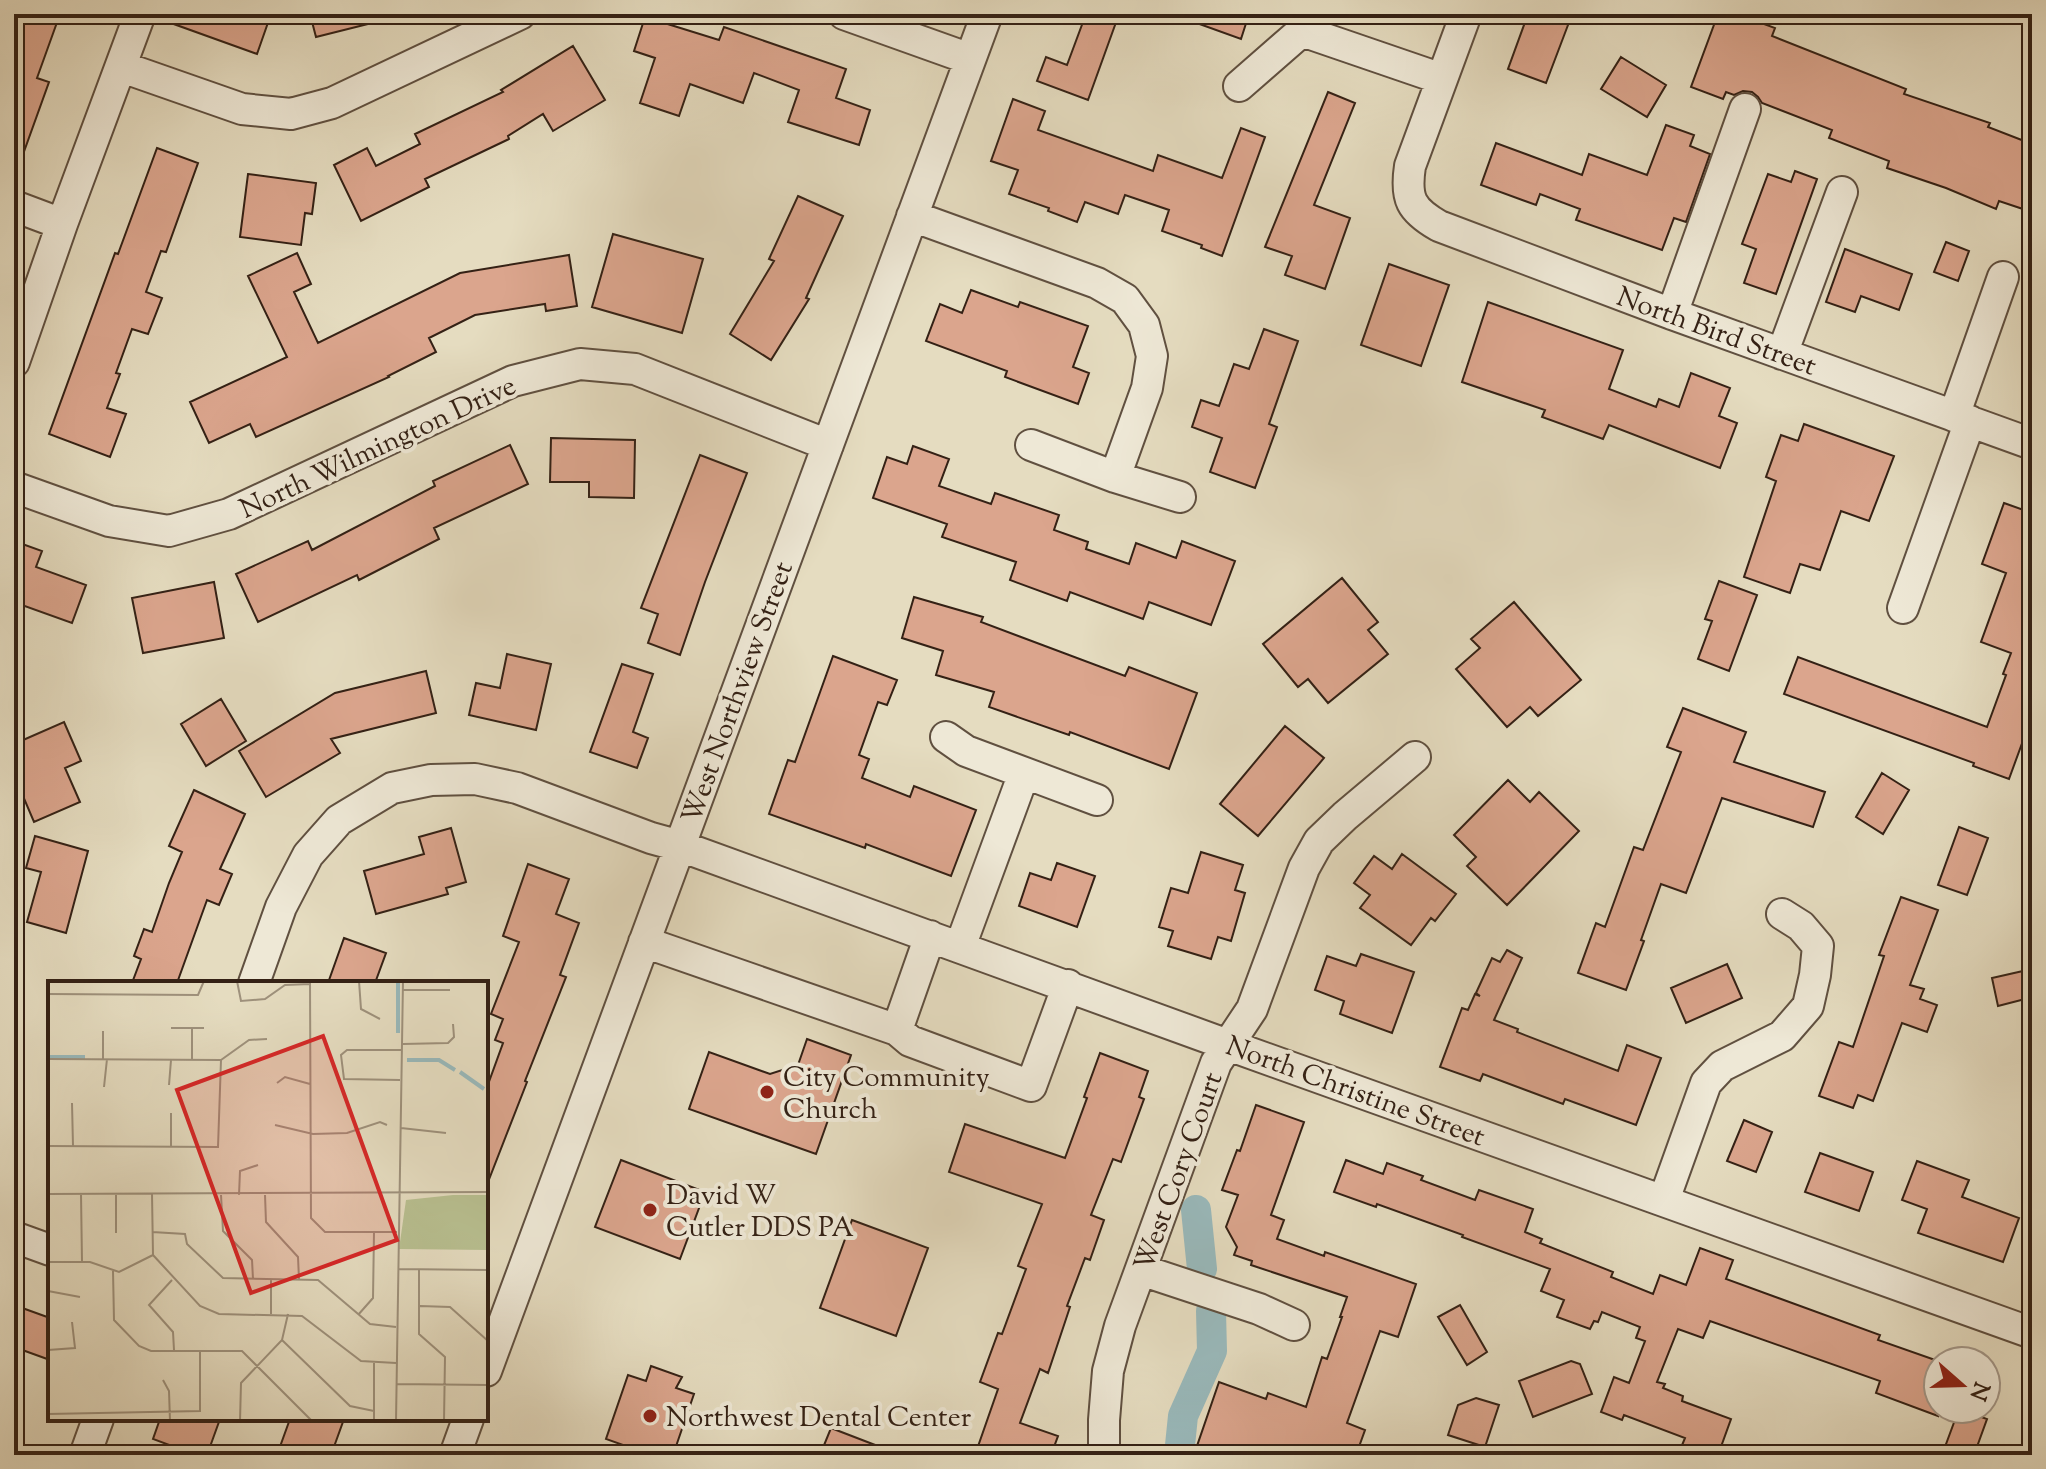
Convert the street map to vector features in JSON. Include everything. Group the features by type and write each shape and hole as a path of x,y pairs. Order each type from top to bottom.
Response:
{"street":[{"path":"14,362 140,14"},
{"path":"122,67 242,109 291,114 332,103 520,14"},
{"path":"844,14 970,59"},
{"name":"West Northview Street","path":"488,1366 987,14"},
{"path":"1239,86 1302,31 1442,79 1466,14"},
{"name":"North Bird Street","path":"1442,79 1410,166 1407,185 1410,202 1422,216 1439,226 1672,314 2032,444"},
{"path":"1672,314 1745,109"},
{"path":"1782,354 1842,192"},
{"path":"14,206 62,224"},
{"path":"912,216 1097,283 1125,299 1144,325 1152,356 1147,388 1115,477"},
{"path":"1903,608 2003,277"},
{"name":"North Wilmington Drive","path":"14,487 109,521 169,531 229,514 513,381 580,364 635,369 828,445"},
{"path":"1031,445 1115,477 1180,497"},
{"path":"946,737 966,751 1097,800"},
{"name":"West Cory Court","path":"1104,1455 1108,1371 1120,1326 1216,1063 1252,1009 1304,868 1319,841 1415,757"},
{"path":"960,947 1024,773"},
{"name":"North Christine Street","path":"255,981 281,907 308,855 339,820 392,788 431,780 475,779 517,788 2032,1333"},
{"path":"1664,1200 1706,1083 1722,1066 1782,1036 1808,1006 1818,946 1801,926 1782,914"},
{"path":"897,1030 930,936"},
{"path":"644,942 897,1030 910,1041 1031,1086 1068,985"},
{"path":"14,1237 48,1249"},
{"path":"1141,1270 1259,1309 1294,1325"},
{"path":"85,1455 97,1421"},
{"path":"455,1455 467,1421"}],"building":[{"path":"19,14 60,14 37,78 49,82 17,171 14,171 14,28"},
{"path":"158,14 271,14 257,54 157,18"},
{"path":"310,14 375,14 376,22 316,37"},
{"path":"1086,14 1119,14 1088,100 1037,81 1046,57 1067,65"},
{"path":"1180,14 1249,14 1241,39 1180,17"},
{"path":"1528,14 1550,14 1568,25 1546,83 1508,69"},
{"path":"1718,14 1737,14 1775,28 1772,36 1906,89 1904,94 1990,123 1988,127 2032,144 2032,212 1999,201 1996,209 1887,168 1889,161 1829,138 1832,130 1762,103 1752,92 1743,91 1734,95 1726,92 1723,99 1691,87"},
{"path":"645,17 719,40 724,27 846,69 836,98 870,110 859,145 788,122 799,90 754,73 743,103 690,84 679,116 640,103 655,58 634,51"},
{"path":"573,46 605,100 553,131 543,114 508,136 509,139 425,179 429,187 361,221 334,165 367,148 376,166 420,144 415,134 503,92 501,90"},
{"path":"1621,57 1666,85 1647,117 1601,89"},
{"path":"1328,92 1355,103 1314,205 1350,218 1325,289 1285,275 1292,256 1265,247"},
{"path":"1013,99 1045,111 1038,130 1153,171 1158,155 1222,178 1241,128 1265,137 1222,256 1201,248 1202,245 1162,231 1169,210 1125,195 1118,214 1085,202 1077,222 1009,194 1018,170 991,161"},
{"path":"1666,125 1694,135 1690,146 1710,154 1686,222 1674,218 1662,250 1576,220 1580,209 1540,194 1536,205 1481,185 1496,143 1582,175 1589,154 1647,175"},
{"path":"157,148 198,163 166,252 161,251 146,292 162,298 148,334 132,329 116,373 120,374 107,408 126,414 110,457 49,434"},
{"path":"1795,171 1817,179 1776,294 1744,283 1756,249 1742,244 1768,174 1791,182"},
{"path":"248,174 316,183 312,214 305,213 301,245 240,237"},
{"path":"798,196 843,216 806,298 809,299 771,360 730,334 774,261 769,259"},
{"path":"613,234 703,259 682,333 592,307"},
{"path":"1946,242 1969,251 1958,281 1934,272"},
{"path":"1845,249 1912,274 1899,310 1861,296 1855,312 1826,302"},
{"path":"297,253 311,284 294,292 318,343 460,273 569,255 577,306 546,311 545,304 475,315 429,338 436,352 389,377 256,437 250,424 209,443 190,402 287,357 248,276"},
{"path":"1389,264 1449,285 1421,366 1361,345"},
{"path":"971,290 1018,307 1020,302 1088,326 1073,367 1089,373 1078,404 1005,377 1007,371 926,341 940,304 962,313"},
{"path":"1488,302 1623,350 1609,389 1656,407 1659,399 1679,407 1691,373 1730,388 1719,416 1737,423 1720,468 1609,425 1603,439 1542,417 1545,410 1462,382"},
{"path":"1264,329 1298,341 1269,424 1277,427 1255,488 1210,472 1222,438 1192,427 1201,400 1219,406 1234,364 1249,369"},
{"path":"1804,424 1894,456 1869,521 1841,511 1820,570 1800,564 1790,593 1744,577 1776,481 1766,477 1781,435 1798,441"},
{"path":"551,438 635,440 634,498 589,497 589,482 550,482"},
{"path":"510,445 528,484 434,528 439,539 359,580 357,575 258,622 236,574 308,541 312,550 435,486 433,481"},
{"path":"913,446 949,459 939,486 991,504 995,493 1059,515 1054,530 1088,542 1086,549 1129,564 1136,543 1176,558 1182,541 1235,561 1211,625 1149,602 1143,619 1070,592 1067,601 1010,580 1016,562 942,537 947,524 873,498 887,457 907,464"},
{"path":"700,455 747,473 680,655 648,643 658,614 641,608"},
{"path":"2004,503 2032,513 2032,716 2009,779 1973,766 1974,763 1784,694 1798,657 1987,727 2011,653 1981,642 2006,573 1982,564"},
{"path":"14,541 42,551 36,567 86,585 72,623 22,605 17,620 14,620"},
{"path":"1342,578 1378,622 1368,630 1388,654 1328,703 1308,679 1298,687 1263,644"},
{"path":"1719,581 1757,595 1729,671 1698,659 1712,621 1705,619"},
{"path":"214,582 224,638 143,653 132,598"},
{"path":"914,597 983,617 981,622 1125,676 1129,667 1197,693 1169,769 1070,732 1069,735 989,707 994,692 936,675 943,651 902,638"},
{"path":"1514,602 1581,680 1538,716 1530,707 1507,727 1456,669 1480,648 1471,639"},
{"path":"507,654 551,664 536,730 469,715 476,683 500,688"},
{"path":"833,656 897,680 887,705 878,702 859,755 869,759 862,778 910,797 914,786 976,810 951,876 866,844 865,848 769,814 788,760 795,762"},
{"path":"622,664 653,674 633,732 648,738 637,768 590,752"},
{"path":"426,671 436,713 331,739 340,753 266,797 239,751 335,693"},
{"path":"221,699 246,741 206,766 181,724"},
{"path":"1683,708 1746,732 1734,762 1825,792 1813,827 1722,798 1686,893 1661,884 1626,990 1578,973 1596,923 1605,927 1634,847 1643,850 1681,752 1667,747"},
{"path":"64,722 81,761 65,768 80,802 34,822 14,775 14,744"},
{"path":"1285,726 1324,758 1258,836 1220,804"},
{"path":"1882,773 1909,790 1883,834 1856,817"},
{"path":"1508,780 1530,802 1539,792 1579,831 1507,905 1467,866 1476,857 1454,835"},
{"path":"194,790 245,814 220,869 232,874 219,905 207,900 178,981 133,981 141,959 134,956 144,929 152,932 182,852 169,846"},
{"path":"1959,827 1988,838 1967,895 1938,885"},
{"path":"451,828 466,882 446,888 448,894 376,914 364,871 424,854 419,837"},
{"path":"35,836 88,851 66,933 27,922 41,872 26,868"},
{"path":"1201,852 1243,865 1235,890 1245,893 1231,941 1218,937 1211,959 1168,946 1173,931 1159,927 1171,888 1188,893"},
{"path":"1402,854 1456,894 1435,921 1431,918 1411,945 1360,908 1370,895 1354,883 1374,856 1392,869"},
{"path":"1057,863 1095,876 1077,927 1019,906 1030,873 1051,880"},
{"path":"528,864 569,879 556,914 579,923 560,975 566,977 488,1182 488,1084 503,1043 495,1040 503,1019 491,1014 519,942 503,936"},
{"path":"1901,897 1938,910 1910,985 1924,989 1920,999 1937,1005 1927,1032 1902,1023 1873,1101 1858,1095 1853,1108 1819,1096 1839,1042 1853,1047 1884,956 1879,955"},
{"path":"344,938 386,953 376,981 329,981"},
{"path":"1507,950 1522,958 1494,1020 1618,1071 1627,1045 1661,1058 1636,1125 1565,1099 1563,1104 1483,1074 1480,1081 1440,1067 1462,1008 1468,1010 1475,994 1480,996 1476,993 1492,958 1500,962"},
{"path":"1361,954 1414,972 1392,1033 1340,1014 1344,1001 1315,990 1327,956 1356,966"},
{"path":"1727,964 1742,998 1686,1023 1671,988"},
{"path":"2023,971 2029,998 1998,1006 1992,978"},
{"name":"City Community Church","path":"807,1039 851,1055 816,1154 689,1109 709,1052 770,1074 798,1065"},
{"path":"1100,1053 1148,1071 1139,1097 1144,1099 1121,1162 1113,1159 1091,1215 1104,1220 1090,1260 1085,1258 1067,1306 1070,1307 1048,1373 1040,1369 1020,1423 1058,1436 1051,1455 975,1455 998,1389 980,1382 1026,1269 1018,1266 1042,1204 949,1172 965,1124 1065,1158"},
{"path":"1256,1105 1304,1122 1271,1215 1284,1220 1277,1239 1324,1256 1325,1252 1416,1284 1398,1337 1380,1331 1347,1423 1365,1430 1356,1455 1222,1455 1197,1446 1219,1382 1266,1399 1268,1393 1306,1407 1322,1357 1327,1359 1347,1297 1251,1265 1252,1261 1234,1255 1237,1247 1226,1227 1238,1195 1222,1190"},
{"path":"1744,1120 1772,1132 1756,1172 1727,1161"},
{"path":"1820,1153 1873,1172 1859,1211 1805,1192"},
{"name":"David W Cutler DDS PA","path":"621,1160 705,1192 680,1259 595,1227"},
{"path":"1346,1160 1383,1174 1387,1163 1423,1176 1421,1180 1475,1200 1479,1190 1533,1209 1525,1232 1542,1239 1540,1243 1613,1272 1611,1277 1653,1294 1660,1275 1686,1285 1700,1248 1733,1260 1726,1279 1880,1335 1878,1340 1922,1355 1922,1410 1876,1393 1880,1381 1710,1321 1703,1338 1678,1329 1657,1382 1665,1384 1663,1388 1683,1396 1682,1401 1731,1419 1718,1455 1678,1455 1685,1438 1624,1415 1622,1420 1601,1412 1614,1377 1629,1383 1645,1341 1636,1338 1640,1327 1602,1312 1598,1322 1594,1321 1590,1329 1557,1317 1564,1300 1541,1291 1550,1269 1377,1204 1376,1207 1334,1192"},
{"path":"1917,1161 1969,1180 1962,1197 2019,1218 2003,1262 1918,1233 1927,1209 1902,1200"},
{"path":"852,1220 928,1248 896,1336 820,1308"},
{"path":"14,1305 48,1317 48,1359 14,1347"},
{"path":"1460,1305 1487,1352 1467,1365 1438,1317"},
{"path":"1571,1361 1580,1364 1592,1394 1533,1417 1519,1381"},
{"name":"Northwest Dental Center","path":"651,1366 682,1377 676,1388 694,1394 673,1455 651,1455 606,1439 628,1375 646,1381"},
{"path":"1476,1398 1499,1405 1485,1447 1448,1435 1458,1405"},
{"path":"159,1421 219,1421 207,1455 196,1455 153,1439"},
{"path":"289,1421 343,1421 331,1455 277,1455"},
{"path":"1953,1425 1985,1425 1974,1455 1942,1455"},
{"path":"831,1428 896,1453 896,1455 820,1455"}],"waterway":[{"path":"1196,1210 1202,1269"},
{"path":"1179,1455 1183,1416 1212,1351 1211,1311"}],"place":[{"name":"City Community Church","path":"767,1092"},
{"name":"David W Cutler DDS PA","path":"650,1210"},
{"name":"Northwest Dental Center","path":"650,1416"}]}
